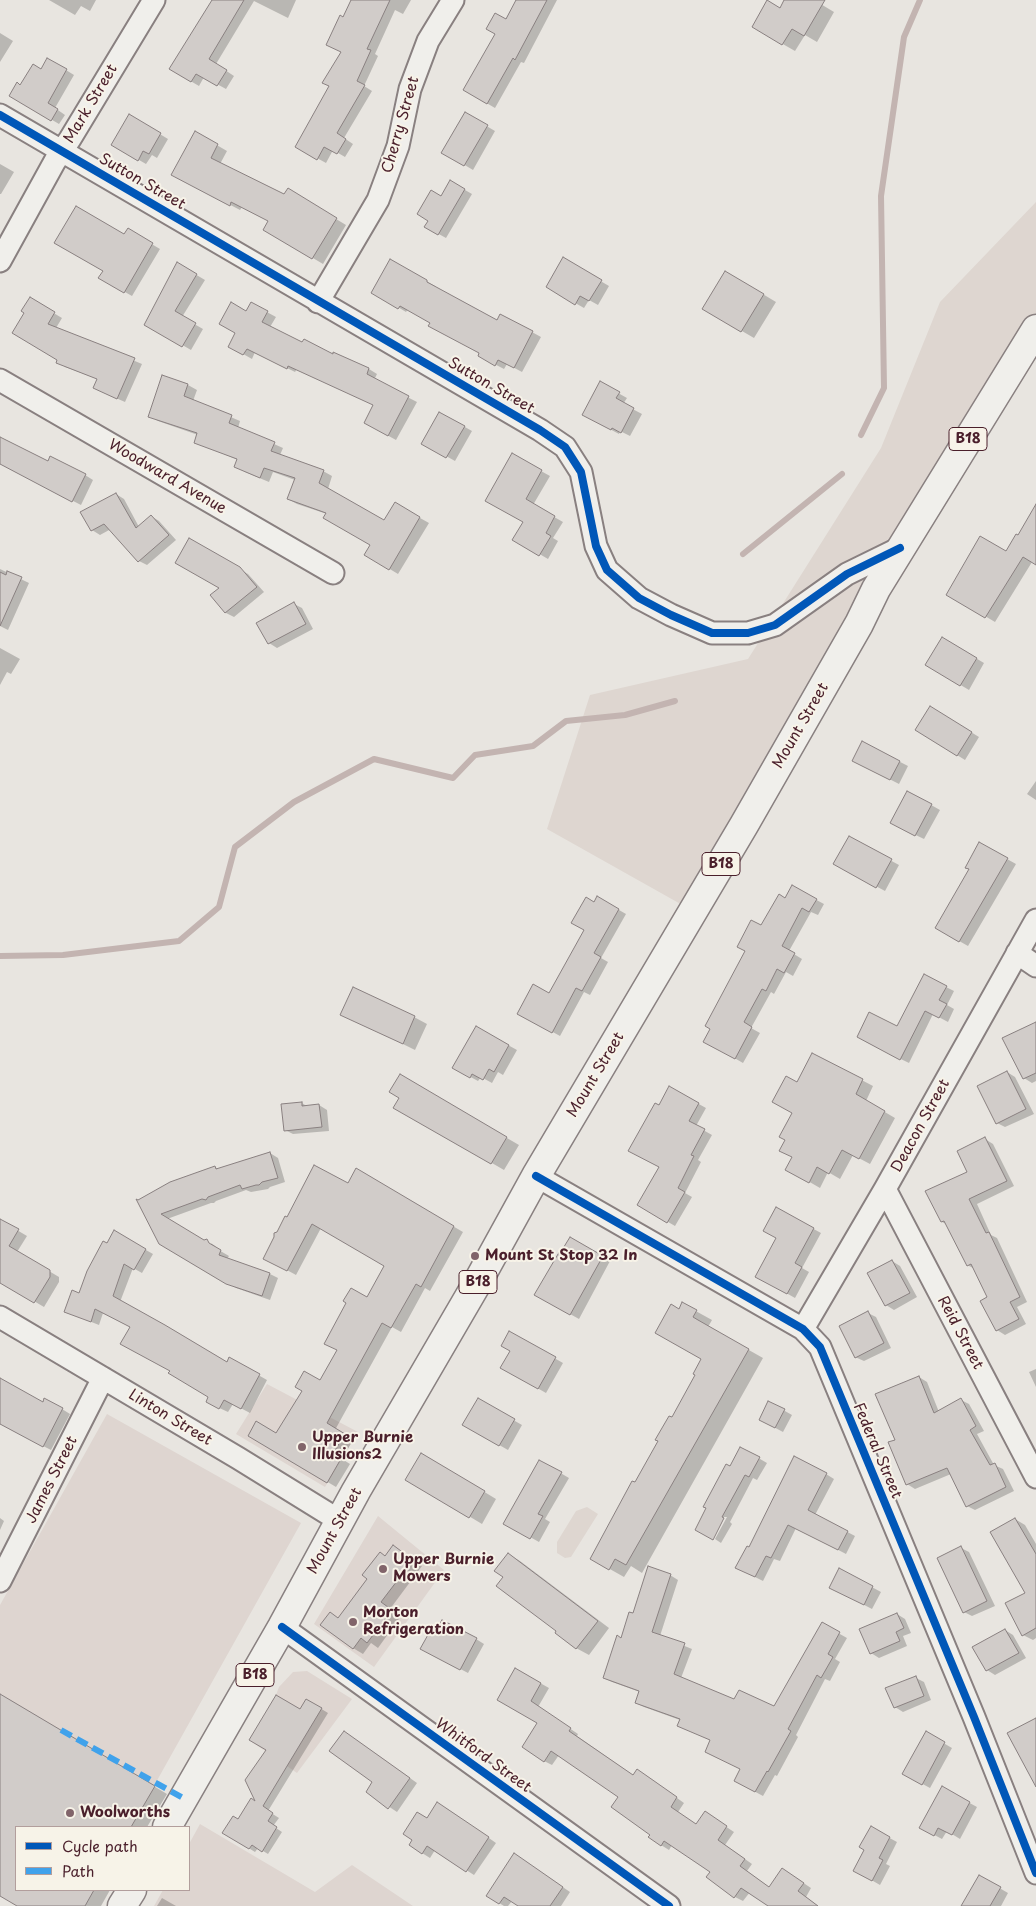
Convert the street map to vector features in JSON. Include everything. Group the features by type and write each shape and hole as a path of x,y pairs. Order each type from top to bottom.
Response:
{"highway":[{"name":"Mount Street","path":"168,1826 476,1285 536,1176 749,816 900,548 1036,330"},
{"path":"122,1906 131,1891"}],"street":[{"name":"Mark Street","path":"0,261 62,151 154,0"},
{"name":"Cherry Street","path":"318,302 378,200 398,146 413,81 428,41 453,0"},
{"name":"Sutton Street","path":"0,115 540,430 564,447 581,472 596,546 607,570 639,598 712,633 748,633 775,625 848,574 900,548"},
{"name":"Woodward Avenue","path":"0,380 333,573"},
{"name":"Deacon Street","path":"803,1329 885,1189 1036,920"},
{"path":"1017,953 1036,966"},
{"name":"Federal Street","path":"536,1176 803,1329 820,1347 974,1717 1036,1873"},
{"name":"Reid Street","path":"885,1189 1036,1477"},
{"name":"Linton Street","path":"0,1316 340,1521"},
{"name":"James Street","path":"0,1581 103,1378"},
{"name":"Whitford Street","path":"282,1627 669,1906"}],"shaded area":[{"path":"1036,202 1036,329 693,911 547,829 590,695 748,659 881,448 940,302"},
{"path":"267,1384 358,1432 325,1487 236,1434"},
{"path":"107,1414 301,1523 132,1826 15,1826 15,1891 93,1891 85,1906 0,1896 0,1605"},
{"path":"587,1507 598,1514 571,1557 565,1558 557,1553 557,1542 576,1511"},
{"path":"378,1516 444,1570 374,1667 314,1624"},
{"path":"307,1671 352,1699 297,1773 249,1740 279,1687 293,1672"},
{"path":"200,1824 315,1892 352,1865 413,1906 154,1906 162,1891 190,1891 190,1842"}],"building":[{"path":"212,0 244,0 209,59 227,70 217,86 196,74 191,82 169,69"},
{"path":"351,0 390,0 367,49 371,50 357,81 365,85 337,133 346,139 337,154 324,147 317,160 295,147 329,86 322,83 341,52 326,45 340,15 343,17"},
{"path":"516,0 547,0 515,60 513,58 487,104 463,90 495,34 486,29 495,13 506,19"},
{"path":"767,0 780,8 784,0 825,0 804,36 792,29 782,45 752,27"},
{"path":"47,58 67,69 48,103 58,109 51,121 9,96 17,82 20,85 33,64 41,69"},
{"path":"465,112 488,125 464,166 441,153"},
{"path":"129,114 161,133 149,154 143,151 138,161 111,145"},
{"path":"195,131 218,144 211,158 284,194 288,188 337,218 312,259 263,230 268,221 231,202 230,206 171,175"},
{"path":"450,180 465,189 438,235 424,227 428,221 417,214 431,190 441,196"},
{"path":"76,206 124,234 128,228 153,243 124,293 98,278 103,271 54,243"},
{"path":"563,257 602,280 589,301 580,296 575,305 546,287"},
{"path":"390,259 427,280 427,282 497,320 500,314 533,331 514,368 498,360 495,366 478,356 479,353 428,326 430,323 400,306 398,309 371,293"},
{"path":"177,262 197,274 175,311 196,323 182,347 144,325"},
{"path":"725,271 764,294 741,332 702,309"},
{"path":"30,297 55,312 48,324 135,358 117,399 93,388 97,379 56,363 57,360 12,333 24,313 21,311"},
{"path":"231,302 246,311 251,302 268,311 262,322 302,342 304,339 333,354 333,352 369,368 367,374 409,396 388,436 364,423 373,405 288,366 287,369 247,349 243,355 228,347 235,333 219,324"},
{"path":"162,375 188,384 184,396 232,415 229,423 275,442 271,451 324,470 319,483 384,520 395,502 420,517 389,570 364,555 370,545 323,518 326,513 287,499 295,478 264,468 260,478 234,467 237,459 194,443 197,433 148,417"},
{"path":"600,381 620,392 616,398 634,408 621,433 582,415"},
{"path":"439,412 465,426 446,458 421,444"},
{"path":"0,437 48,461 50,456 86,474 72,502 0,464"},
{"path":"512,453 542,470 526,499 555,516 546,533 551,536 539,556 512,540 523,522 485,501"},
{"path":"116,493 136,528 151,515 169,535 138,562 104,524 91,531 80,512"},
{"path":"1036,504 1036,565 1023,557 985,618 946,595 980,536 1006,551 1016,534 1018,535"},
{"path":"189,538 240,567 257,587 225,613 210,595 219,588 175,563"},
{"path":"7,571 22,577 0,626 0,572 6,575"},
{"path":"294,602 306,624 268,644 256,623"},
{"path":"942,637 977,658 960,686 925,665"},
{"path":"930,706 972,732 957,756 915,730"},
{"path":"862,741 900,761 890,780 852,761"},
{"path":"907,791 932,804 915,836 890,823"},
{"path":"849,836 892,859 876,888 833,864"},
{"path":"979,842 1008,858 959,942 935,928 969,869 965,868"},
{"path":"792,885 817,899 809,912 802,908 782,946 795,953 784,973 777,969 766,991 762,989 744,1022 752,1027 735,1059 703,1042 710,1029 705,1026 745,951 737,947 751,920 761,925 779,894 785,898"},
{"path":"597,896 619,909 594,953 601,957 582,991 576,988 552,1033 517,1014 533,984 549,993 584,930 571,923 586,897 594,902"},
{"path":"924,974 947,986 939,1000 947,1004 939,1018 925,1011 900,1060 857,1037 869,1012 897,1026"},
{"path":"353,987 415,1016 403,1044 340,1015"},
{"path":"1036,1022 1036,1073 1023,1079 1002,1038"},
{"path":"476,1026 509,1045 494,1072 489,1069 483,1080 472,1074 470,1078 452,1068"},
{"path":"812,1053 863,1079 856,1094 885,1111 859,1159 842,1150 829,1174 817,1167 809,1183 785,1170 792,1157 779,1151 785,1140 779,1137 792,1113 772,1102 786,1076 797,1082"},
{"path":"1007,1071 1026,1109 996,1124 977,1086"},
{"path":"400,1074 507,1137 491,1164 393,1108 399,1098 389,1092"},
{"path":"669,1086 699,1103 689,1121 705,1129 691,1155 694,1156 678,1188 685,1192 667,1223 637,1205 659,1167 628,1151 655,1103 659,1105"},
{"path":"302,1102 302,1106 319,1104 322,1127 284,1131 281,1104"},
{"path":"985,1137 1007,1181 969,1199 986,1233 989,1232 1020,1297 1010,1302 1019,1319 996,1331 980,1301 987,1297 971,1264 967,1266 944,1221 941,1222 925,1191 967,1172 957,1151"},
{"path":"270,1152 278,1178 242,1189 240,1185 208,1197 206,1200 202,1199 161,1214 204,1240 207,1239 209,1243 221,1250 219,1255 270,1273 262,1296 226,1284 159,1244 136,1199 138,1200 170,1182 215,1166 216,1169"},
{"path":"314,1165 348,1183 356,1168 454,1226 421,1287 416,1284 391,1328 382,1323 327,1423 345,1434 334,1452 342,1457 327,1483 248,1436 256,1421 276,1433 302,1391 295,1387 304,1371 320,1380 337,1350 324,1344 346,1303 343,1301 351,1288 367,1297 384,1266 312,1224 287,1271 263,1259 274,1237 274,1233 277,1232 285,1216 287,1217"},
{"path":"776,1207 814,1228 795,1263 802,1267 787,1294 755,1277 776,1238 763,1231"},
{"path":"0,1219 19,1229 9,1246 50,1270 50,1277 34,1303 0,1283"},
{"path":"114,1230 146,1249 134,1270 124,1264 113,1296 227,1362 229,1357 260,1374 241,1409 224,1400 219,1409 206,1402 208,1397 168,1373 170,1371 120,1344 130,1327 95,1309 91,1322 64,1312 72,1290 79,1293 87,1271 103,1241 107,1243"},
{"path":"570,1237 603,1256 570,1315 534,1295"},
{"path":"892,1260 910,1293 885,1306 867,1273"},
{"path":"682,1302 697,1310 693,1317 749,1349 626,1565 615,1559 609,1570 590,1559 632,1481 635,1482 658,1441 655,1440 669,1416 672,1417 695,1375 693,1374 701,1359 655,1333 671,1304 679,1309"},
{"path":"868,1311 884,1343 855,1358 839,1326"},
{"path":"509,1331 556,1357 538,1389 500,1368 510,1351 501,1346"},
{"path":"919,1376 934,1413 961,1398 976,1426 970,1430 990,1465 995,1463 1006,1487 966,1507 947,1468 906,1485 888,1442 895,1440 875,1394"},
{"path":"0,1378 43,1402 44,1398 63,1408 43,1447 0,1424"},
{"path":"478,1398 515,1419 499,1446 462,1425"},
{"path":"768,1401 785,1409 775,1428 759,1420"},
{"path":"740,1447 760,1457 749,1477 745,1475 722,1517 724,1518 713,1540 695,1530 706,1508 703,1507 726,1464 730,1466"},
{"path":"421,1453 485,1491 469,1518 405,1480"},
{"path":"794,1456 827,1473 808,1510 848,1531 838,1550 788,1525 771,1558 766,1556 755,1577 735,1568 747,1546 749,1547"},
{"path":"539,1460 562,1472 538,1514 543,1516 530,1539 503,1524"},
{"path":"1015,1518 1036,1554 1036,1628 1022,1636 1005,1603 1025,1593 990,1532"},
{"path":"393,1545 413,1560 381,1602 392,1610 367,1643 361,1638 353,1649 320,1625 330,1612 338,1618 367,1579 362,1575 380,1552 385,1556"},
{"path":"961,1546 987,1601 963,1613 937,1558"},
{"path":"508,1553 598,1621 576,1649 555,1633 556,1631 496,1586 503,1577 494,1571"},
{"path":"648,1566 671,1574 652,1632 685,1643 674,1674 734,1699 739,1690 774,1706 822,1622 840,1632 828,1654 833,1657 821,1678 817,1675 788,1729 791,1731 755,1792 734,1781 740,1769 705,1752 710,1740 677,1726 680,1719 635,1703 639,1691 603,1678 617,1635 621,1638 629,1612 633,1613"},
{"path":"839,1568 873,1586 864,1605 829,1588"},
{"path":"897,1613 904,1628 896,1632 900,1641 870,1654 859,1629"},
{"path":"442,1620 477,1638 460,1670 420,1649 429,1633 433,1635"},
{"path":"1005,1629 1019,1653 986,1671 972,1647"},
{"path":"515,1668 541,1683 531,1701 571,1728 569,1731 633,1775 637,1769 677,1797 671,1807 696,1824 705,1811 727,1826 718,1840 745,1859 740,1866 769,1887 782,1868 804,1883 798,1891 818,1906 768,1906 741,1888 734,1898 706,1877 710,1872 664,1841 661,1846 648,1837 650,1835 611,1807 618,1797 551,1751 544,1762 522,1747 537,1723 497,1700"},
{"path":"916,1676 924,1696 894,1708 885,1688"},
{"name":"Woolworths","path":"0,1694 155,1786 132,1826 15,1826 15,1891 93,1891 85,1906 17,1906 0,1896"},
{"path":"276,1695 300,1709 306,1699 322,1708 263,1806 273,1813 268,1821 277,1827 262,1852 252,1845 249,1849 222,1833 233,1816 238,1819 251,1798 255,1801 245,1780 266,1750 249,1740"},
{"path":"1036,1718 1036,1787 1007,1733"},
{"path":"344,1731 410,1778 388,1809 366,1792 372,1782 329,1751"},
{"path":"926,1731 945,1742 922,1785 902,1774"},
{"path":"942,1786 970,1802 952,1835 938,1828 934,1836 919,1828"},
{"path":"437,1802 489,1837 466,1872 427,1846 422,1854 409,1845 412,1840 403,1834 417,1812 427,1818"},
{"path":"871,1826 890,1837 879,1858 883,1860 872,1881 853,1871 864,1850 859,1847"},
{"path":"514,1853 563,1887 550,1906 518,1906 504,1897 499,1904 486,1896"},
{"path":"979,1875 1001,1887 990,1906 961,1906"}],"waterway":[{"path":"861,435 884,388 881,196 904,37 920,0"},
{"path":"743,554 842,474"},
{"path":"0,956 63,955 179,941 219,907 235,847 294,802 374,759 453,778 475,755 533,746 566,721 625,715 675,701"}],"marked path":[{"path":"61,1730 183,1798"}],"cycle path":[{"path":"0,115 540,430 565,447 581,472 596,546 607,570 639,598 671,615 712,633 748,633 775,625 847,574 900,548"},
{"path":"536,1176 803,1329 820,1347 974,1717 1036,1873"},
{"path":"282,1627 669,1906"}],"place":[{"name":"Mount St Stop 32 In","path":"475,1256"},
{"name":"Upper Burnie Illusions2","path":"302,1447"},
{"name":"Upper Burnie Mowers","path":"383,1569"},
{"name":"Morton Refrigeration","path":"353,1622"},
{"name":"Woolworths","path":"70,1813"}]}
